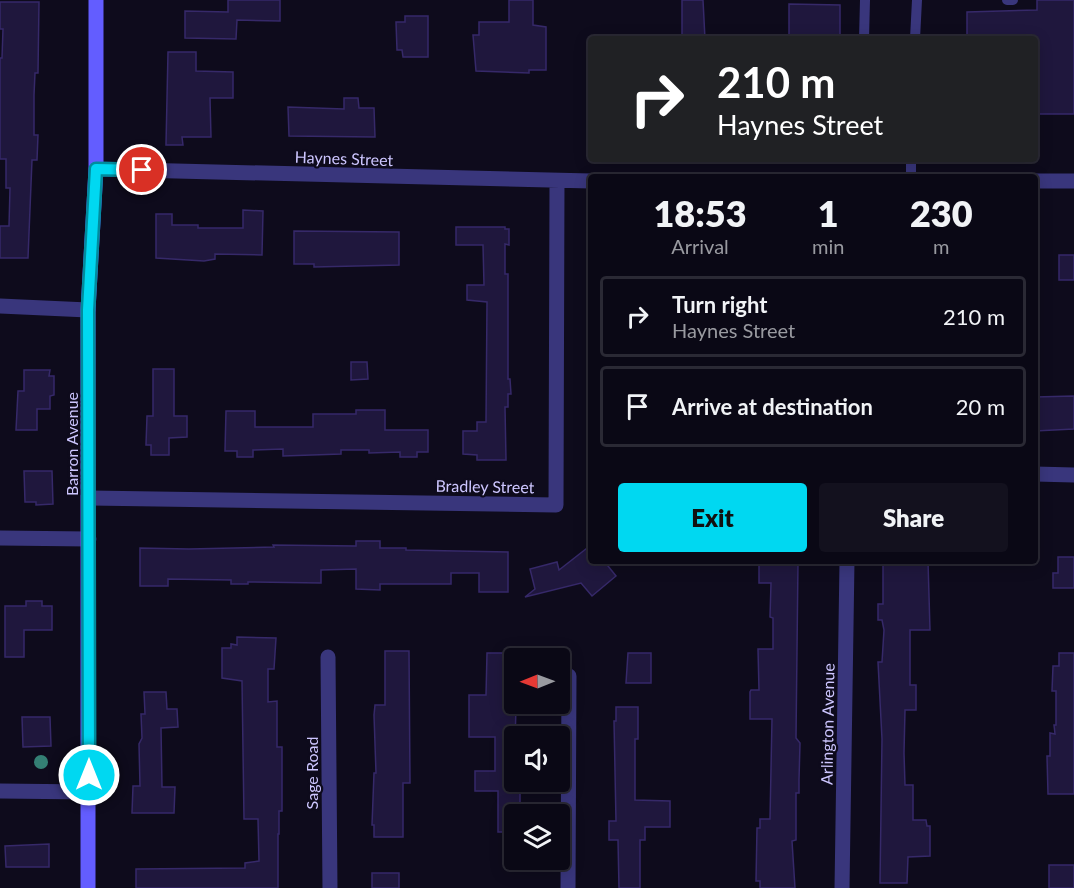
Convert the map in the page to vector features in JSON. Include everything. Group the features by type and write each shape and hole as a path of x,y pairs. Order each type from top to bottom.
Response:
{"main road":[{"name":"Barron Avenue","path":"88,888 90,498 88,310 96,169 96,0"}],"street":[{"name":"Haynes Street","path":"96,169 588,181"},
{"name":"Bradley Street","path":"90,498 556,505 557,181"},
{"path":"1038,182 1074,182"},
{"path":"0,306 88,310"},
{"path":"1038,474 1074,475"},
{"path":"0,538 89,539"},
{"name":"Arlington Avenue","path":"842,888 847,564"},
{"name":"Sage Road","path":"328,657 330,888"},
{"path":"568,888 569,714"},
{"path":"0,791 89,792"}],"lane":[{"path":"864,36 865,0"},
{"path":"915,36 917,0"},
{"path":"1007,0 1013,0"}],"building":[{"path":"228,0 280,0 280,21 237,20 236,39 185,38 185,11 228,12"},
{"path":"509,0 533,0 533,25 546,27 546,70 529,70 529,73 476,71 473,35 479,35 479,22 509,22"},
{"path":"682,0 703,0 705,36 682,36"},
{"path":"1037,0 1074,0 1074,114 1038,114 1038,36 967,36 967,12 1037,10"},
{"path":"0,2 39,2 38,73 35,73 34,95 34,135 38,135 37,160 32,160 28,258 0,258 0,226 9,226 10,188 6,188 6,159 0,159 0,58 2,58 3,29 0,29"},
{"path":"789,4 840,5 840,36 789,36"},
{"path":"405,16 428,16 428,57 403,57 402,50 397,50 396,22 405,22"},
{"path":"168,52 196,52 196,71 233,72 233,98 210,98 211,137 182,137 183,145 166,145"},
{"path":"344,98 358,98 359,108 374,108 375,137 289,136 288,107 344,109"},
{"path":"243,210 263,211 262,255 215,254 215,259 204,261 156,258 156,214 172,214 172,225 198,225 198,228 243,228"},
{"path":"456,227 505,227 509,229 509,245 505,244 505,274 508,274 508,379 510,379 511,394 508,394 508,407 505,407 506,460 477,460 477,455 463,454 463,431 477,431 477,422 486,422 487,302 467,300 467,285 484,285 483,245 456,245"},
{"path":"294,231 399,232 399,265 314,267 314,264 294,264"},
{"path":"1059,255 1074,255 1074,280 1059,280"},
{"path":"351,362 367,362 368,379 351,380"},
{"path":"153,369 174,369 174,416 187,416 187,437 169,438 169,455 151,455 151,445 146,445 147,416 153,416"},
{"path":"24,370 50,370 49,376 54,376 54,395 50,396 50,409 37,409 37,430 16,430 18,391 24,391"},
{"path":"1074,396 1074,429 1038,431 1038,397"},
{"path":"356,410 385,410 385,430 428,430 428,452 417,452 417,457 400,457 400,452 369,453 369,450 341,450 341,454 283,456 283,449 253,450 253,457 237,457 237,451 225,451 226,411 255,411 255,427 313,427 313,414 356,414"},
{"path":"24,471 52,471 53,504 36,505 36,502 25,502"},
{"path":"356,541 380,541 380,548 406,548 406,550 508,552 508,592 479,592 479,573 451,573 451,584 380,584 380,590 356,589 356,569 321,570 321,583 248,582 248,584 231,584 231,580 168,579 168,586 140,586 140,548 356,546"},
{"path":"588,547 588,564 606,564 616,576 592,596 581,583 525,597 535,589 530,569 557,562 559,570"},
{"path":"1058,557 1074,557 1074,588 1053,588 1053,573 1058,573"},
{"path":"759,564 798,564 796,738 800,743 799,793 796,793 796,840 792,841 795,888 760,888 760,881 756,881 757,828 760,828 760,819 770,819 772,719 750,719 750,692 759,690 758,649 773,649 773,618 770,617 771,583 759,583"},
{"path":"883,564 928,564 930,630 910,630 910,685 916,685 916,710 905,710 904,753 905,785 913,785 913,820 926,820 927,826 930,826 930,856 908,857 907,883 880,883 882,739 878,662 882,662 884,630 882,620 878,620 878,604 883,604"},
{"path":"26,601 42,601 42,606 52,606 52,630 24,630 24,657 5,657 5,606 26,606"},
{"path":"237,637 276,638 274,669 268,669 268,702 277,701 277,747 282,747 282,811 279,811 278,888 136,888 136,869 245,868 245,863 259,861 258,819 244,819 242,681 222,678 222,648 231,648 231,644 237,645"},
{"path":"385,651 409,651 410,783 403,783 403,837 374,837 374,825 372,825 374,773 376,773 374,715 375,705 385,705"},
{"path":"487,653 504,653 504,714 516,714 515,726 504,726 504,792 520,792 520,804 504,804 504,832 498,832 498,791 475,791 475,771 495,771 495,737 469,737 469,695 486,695"},
{"path":"628,653 651,653 651,683 626,683"},
{"path":"1059,653 1074,653 1074,794 1048,794 1047,756 1050,756 1050,733 1055,734 1054,725 1056,725 1056,691 1052,691 1053,666 1059,666"},
{"path":"144,692 166,692 167,709 177,709 178,727 161,728 162,787 175,787 174,813 132,813 133,786 140,786 139,744 142,738 141,714 145,714"},
{"path":"616,707 638,707 638,739 635,739 635,800 670,801 670,827 645,827 645,840 640,840 640,888 619,888 618,840 609,840 609,821 616,821 614,721 616,721"},
{"path":"22,717 50,717 51,746 23,747"},
{"path":"49,844 49,867 6,867 5,846"},
{"path":"1049,865 1074,865 1074,888 1049,888"},
{"path":"372,873 399,873 399,888 372,888"}],"route":[{"path":"89,775 88,310 96,169 142,170"}]}
